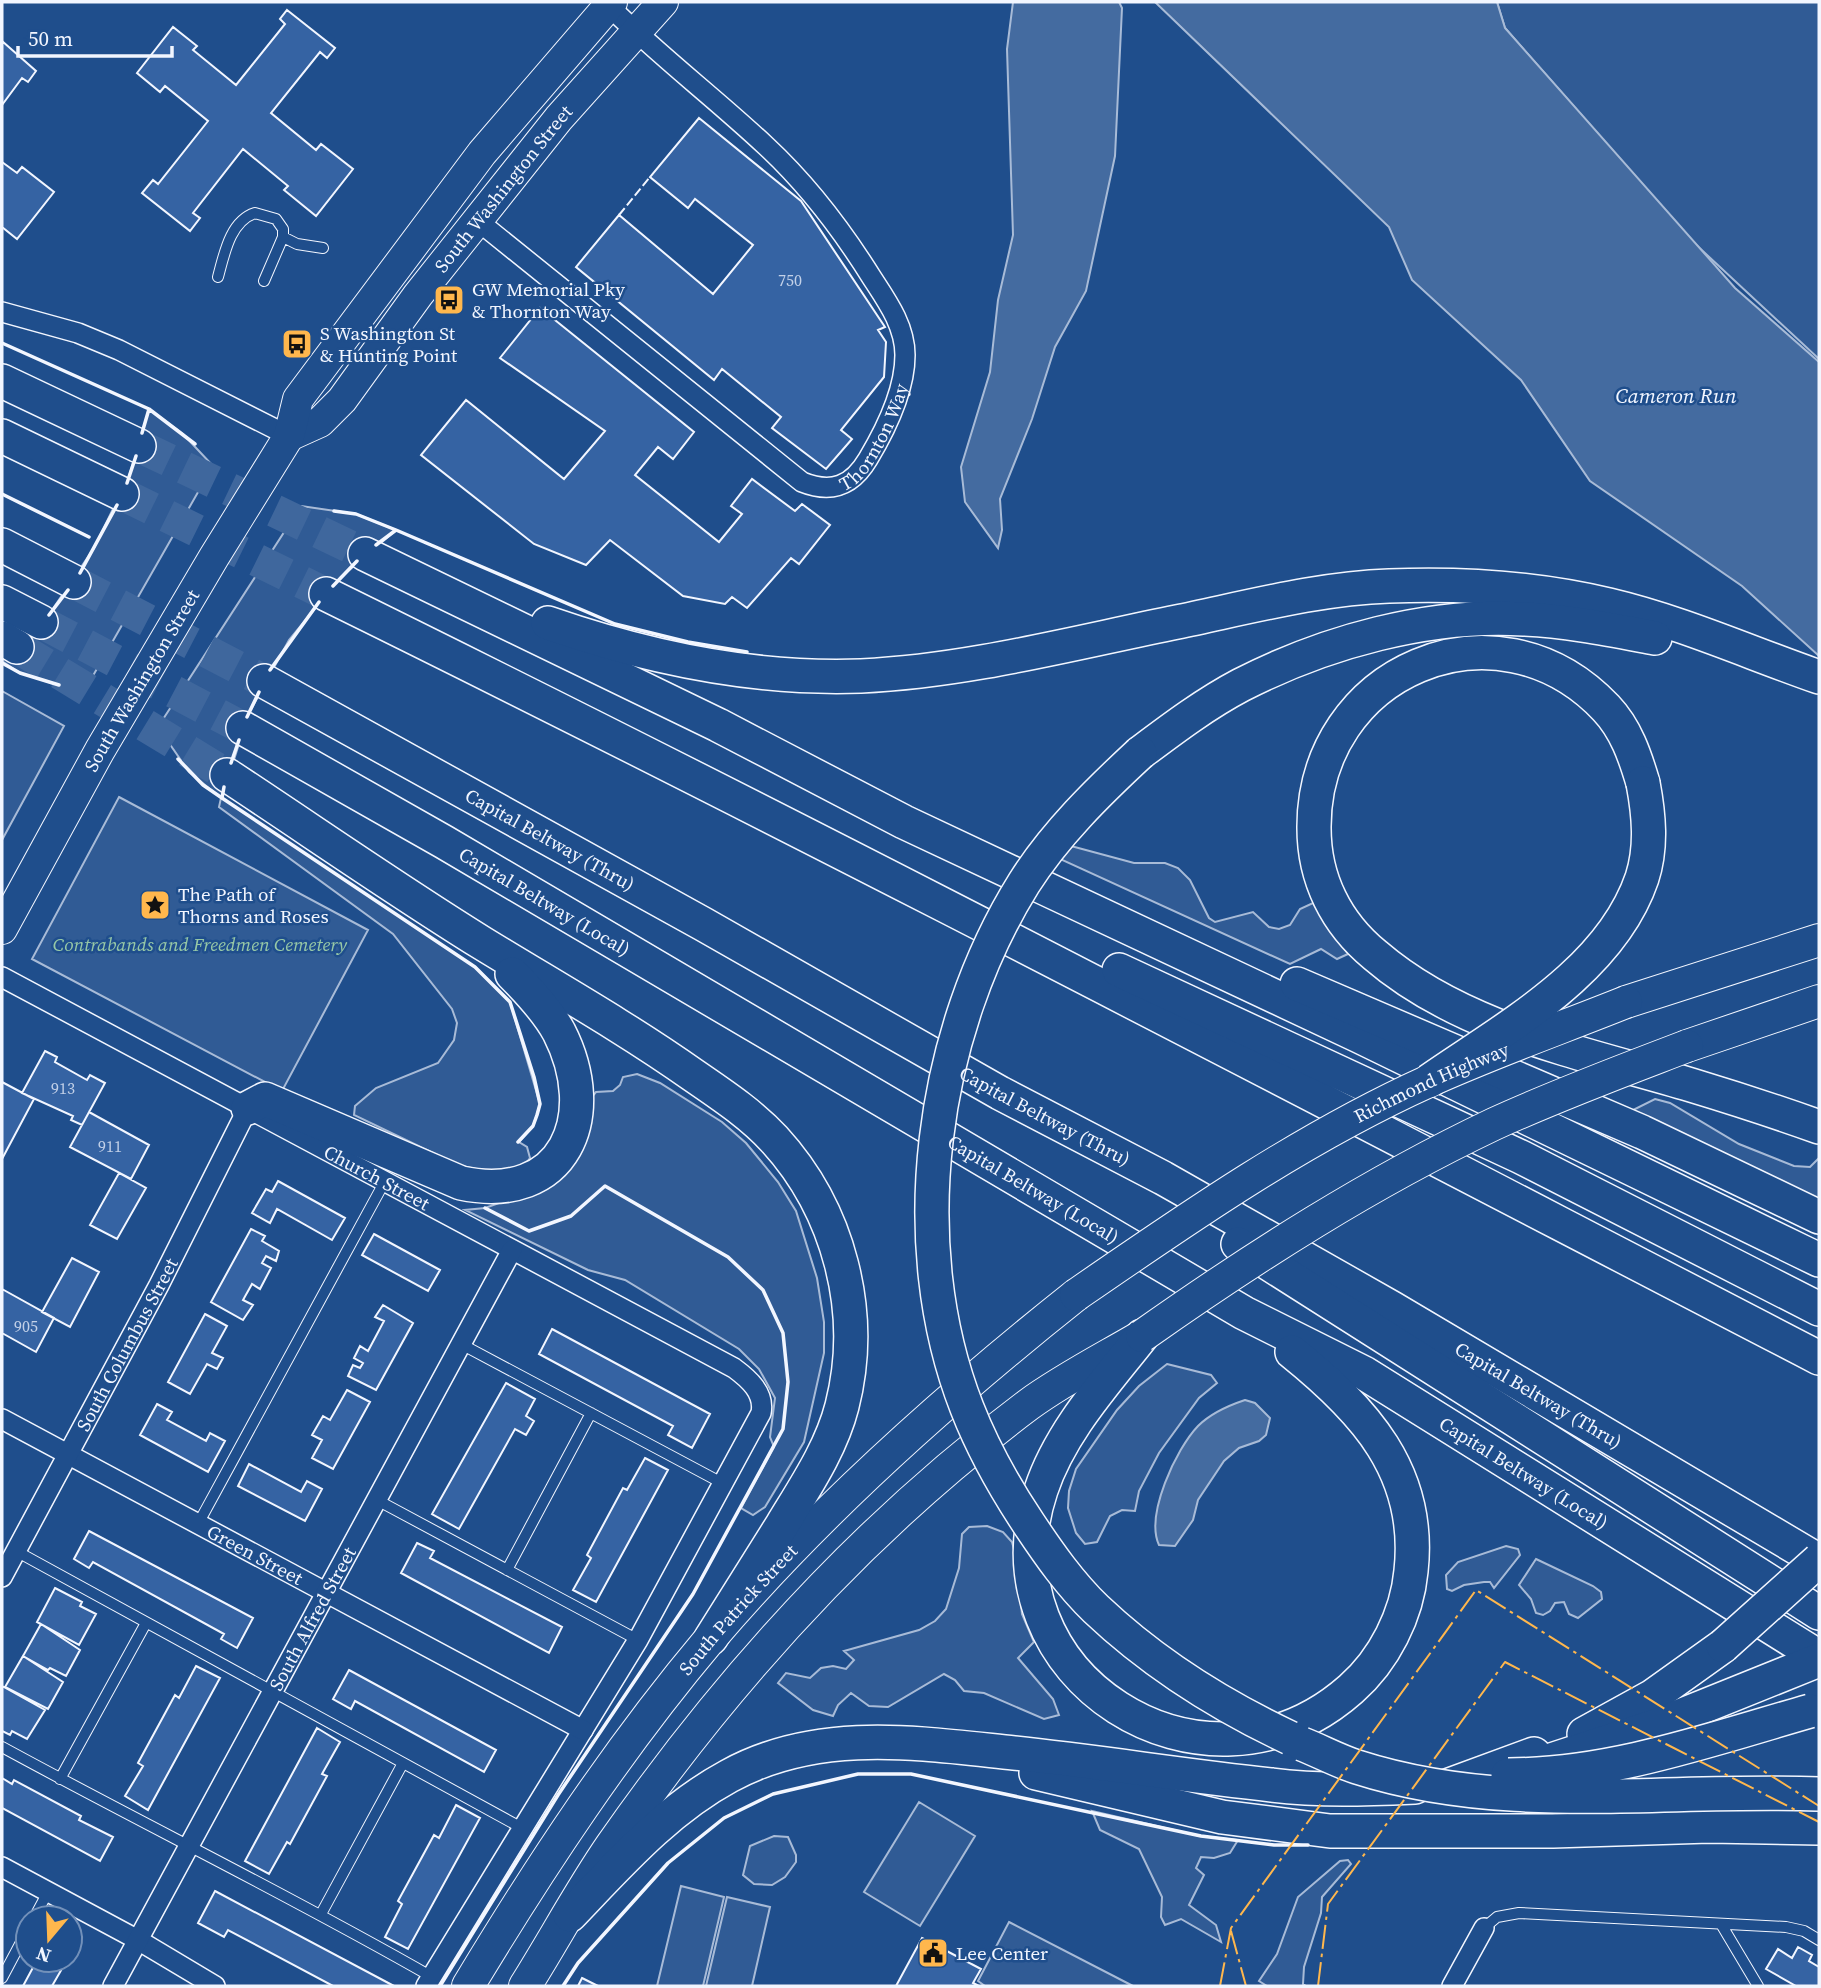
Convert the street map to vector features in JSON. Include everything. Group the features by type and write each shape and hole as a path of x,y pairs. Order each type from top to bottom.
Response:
{"highway":[{"path":"2,381 139,446"},
{"path":"2,436 122,495"},
{"path":"2,545 74,582"},
{"path":"1819,677 1611,606 1531,591 1461,585 1384,586 1287,600 915,672 813,676 725,668 632,649 579,634 365,554 718,725 904,822 1359,1036 1819,1260"},
{"path":"326,594 628,743 1230,1050 1819,1358"},
{"path":"2,602 41,622"},
{"path":"1819,677 1658,638 1569,622 1521,618 1421,626 1345,644 1297,660 1241,685 1140,753 1105,786 1049,849 1026,880 992,940 976,975 943,1087 934,1152 934,1230 940,1311 967,1407 1007,1490 1063,1572 1095,1607 1130,1639 1201,1690 1302,1744 1355,1766 1408,1781 1464,1790 1628,1797 1716,1793 1819,1794"},
{"path":"1429,1081 1502,1030 1513,1022 1523,1015 1534,1008 1590,959 1630,904 1642,877 1648,846 1649,816 1643,783 1624,733 1607,709 1581,686 1550,667 1490,653 1459,653 1424,662 1394,676 1360,704 1335,737 1322,764 1315,793 1314,823 1316,859 1332,906 1375,956 1426,990 1470,1013 1494,1023 1506,1027 1518,1032 1541,1041 1610,1064 1689,1084 1819,1127"},
{"name":"Capital Beltway (Thru)","path":"264,681 703,924 1000,1093 1163,1178 1343,1280 1819,1561"},
{"name":"Capital Beltway (Local)","path":"243,728 480,863 1244,1313 1364,1373 1819,1658"},
{"path":"628,743 1347,1074 1521,1157 1819,1309"},
{"path":"228,775 472,936 668,1057 739,1107 774,1139 794,1164 822,1210 837,1247 846,1282 850,1349 842,1405 833,1433 805,1486 711,1639"},
{"path":"1119,924 1186,937 1642,1132 1819,1217"},
{"path":"248,1108 265,1099 438,1174 485,1188 507,1187 531,1181 551,1168 564,1149 576,1111 576,1086 570,1061 558,1031 534,996 472,936"},
{"name":"Richmond Highway","path":"1076,1295 1250,1177 1303,1146 1429,1081 1626,1002 1819,940"},
{"path":"525,1986 609,1850 712,1712 776,1636 855,1556 963,1456 1031,1403 1142,1336 1244,1264 1321,1217 1494,1124 1674,1050 1819,1001"},
{"path":"1000,1093 1819,1614"},
{"name":"South Patrick Street","path":"468,1986 600,1781 711,1639 856,1486 942,1406 1076,1295"},
{"path":"1142,1336 1088,1406 1051,1464 1031,1528 1035,1590 1046,1626 1064,1658 1088,1685 1114,1706 1152,1726 1199,1740 1230,1741 1263,1735 1290,1728 1312,1718 1362,1679 1381,1656 1398,1621 1410,1581 1413,1550 1406,1494 1377,1435 1347,1399 1244,1313"},
{"path":"1447,1786 1605,1725 1714,1652 1819,1561"},
{"path":"570,1915 640,1842 685,1804 730,1775 768,1760 849,1741 922,1743 1276,1786 1447,1786 1525,1769 1607,1744 1819,1658"},
{"path":"1302,1744 1411,1766 1469,1774 1558,1773 1638,1758 1819,1709"},
{"path":"922,1743 1123,1796 1209,1815 1330,1831 1553,1831 1709,1826 1819,1828"}],"main road":[{"name":"South Washington Street","path":"289,436 320,422 342,400 418,295 559,118 663,2"},
{"name":"South Washington Street","path":"2,929 114,727 289,436 298,399 482,153 610,4"}],"street":[{"path":"610,4 635,32"},
{"name":"Thornton Way","path":"478,222 802,482 815,487 835,487 857,477 875,447 901,386 905,355 902,334 891,307 850,243 815,197 768,148 635,32"},
{"path":"2,312 78,333 120,349 289,436"},
{"name":"Church Street","path":"2,976 734,1368 751,1382 762,1401 761,1413 722,1483"},
{"name":"South Columbus Street","path":"2,1577 159,1285 248,1108"},
{"name":"South Alfred Street","path":"113,1986 512,1250"},
{"name":"Green Street","path":"2,1419 583,1730"},
{"path":"429,1981 638,1640 722,1483"},
{"path":"2,1867 138,1940 215,1986"},
{"path":"1452,1986 1484,1928"}],"lane":[{"path":"218,277 232,234 242,219 259,212 276,219 283,229 283,237 264,281"},
{"path":"283,237 297,244 323,248"},
{"path":"198,1524 384,1181"},
{"path":"461,1343 722,1483"},
{"path":"507,1570 591,1413"},
{"path":"377,1500 638,1640"},
{"path":"16,1552 523,1828"},
{"path":"60,1779 146,1623"},
{"path":"2,1747 321,1914 429,1981"},
{"path":"321,1914 403,1763"},
{"path":"42,1904 48,1892"},
{"path":"1484,1928 1497,1917 1518,1913 1786,1927 1804,1931 1819,1940"},
{"path":"1721,1924 1758,1986"},
{"path":"2,1978 14,1955"}],"shaded area":[{"path":"1497,2 1819,2 1819,359 1692,241 1505,28"},
{"path":"149,409 183,434 213,466 86,688 59,685 20,673 2,661 50,613 94,548 129,476"},
{"path":"301,506 356,514 396,530 341,577 289,640 248,715 222,798 475,967 510,1002 540,1104 533,1126 519,1142 527,1147 530,1158 520,1171 499,1174 458,1165 354,1115 355,1106 376,1088 438,1063 454,1040 457,1023 452,1009 393,934 219,807 221,798 189,772 158,727"},
{"path":"2,691 64,726 2,840"},
{"name":"Contrabands and Freedmen Cemetery","path":"119,797 368,930 282,1091 32,959"},
{"path":"1071,846 1134,863 1165,863 1178,868 1190,880 1209,918 1215,922 1253,912 1269,927 1279,929 1290,925 1300,909 1313,903 1348,954 1337,959 1321,949 1290,964 1060,859"},
{"path":"637,1074 660,1083 722,1122 746,1143 778,1182 796,1211 817,1278 824,1322 824,1353 804,1442 765,1507 753,1515 741,1508 774,1447 770,1437 775,1398 759,1369 739,1349 625,1280 588,1270 465,1210 485,1208 505,1201 596,1092 613,1091 620,1085 623,1077"},
{"path":"1655,1099 1670,1103 1739,1144 1794,1166 1810,1167 1819,1158 1819,1202 1629,1112"},
{"path":"1167,1364 1211,1375 1217,1383 1199,1398 1159,1453 1139,1491 1135,1511 1122,1510 1110,1516 1097,1542 1085,1544 1076,1533 1068,1508 1069,1491 1076,1469 1117,1410 1139,1386"},
{"path":"987,1526 1003,1532 1012,1542 1016,1557 1022,1614 1034,1642 1018,1658 1053,1699 1059,1715 1044,1719 984,1693 964,1691 955,1680 944,1674 888,1707 869,1706 851,1693 838,1705 833,1716 813,1710 778,1683 786,1673 810,1678 821,1668 833,1666 846,1669 854,1660 844,1651 919,1630 935,1621 946,1609 959,1568 962,1534 969,1527"},
{"path":"1506,1546 1518,1549 1520,1555 1494,1588 1490,1582 1484,1582 1464,1585 1452,1591 1447,1589 1446,1575 1458,1562"},
{"path":"1536,1559 1593,1586 1601,1592 1602,1599 1578,1618 1569,1614 1564,1602 1555,1603 1550,1611 1543,1615 1536,1613 1531,1599 1519,1585"},
{"path":"919,1802 975,1836 920,1926 864,1892"},
{"path":"1092,1811 1200,1836 1238,1840 1230,1853 1214,1858 1201,1857 1196,1868 1204,1875 1189,1905 1216,1925 1221,1942 1181,1919 1165,1925 1161,1917 1162,1897 1139,1849 1100,1830"},
{"path":"774,1836 788,1837 796,1855 796,1862 785,1877 772,1885 754,1884 743,1875 750,1846"},
{"path":"1348,1860 1351,1864 1322,1897 1321,1913 1304,1967 1303,1984 1306,1986 1267,1986 1259,1981 1277,1954 1298,1897 1340,1861"},
{"path":"681,1886 724,1897 703,1986 657,1986"},
{"path":"727,1897 770,1907 752,1986 706,1986"},
{"path":"1009,1922 1133,1986 985,1986 978,1981"}],"water":[{"path":"1013,2 1119,2 1122,8 1115,156 1086,291 1055,347 1032,419 1000,499 1002,530 998,548 965,502 961,467 990,372 998,300 1013,235 1007,49"},
{"name":"Cameron Run","path":"1155,2 1497,2 1505,28 1735,288 1819,362 1819,656 1742,586 1590,481 1521,380 1412,280 1389,227"},
{"path":"1245,1400 1255,1403 1270,1418 1266,1435 1259,1441 1239,1448 1224,1461 1198,1500 1193,1520 1175,1546 1159,1545 1156,1517 1159,1500 1172,1466 1189,1436 1203,1421 1220,1410"}],"building":[{"path":"287,10 335,48 327,58 320,52 271,113 316,150 321,144 353,169 316,216 284,190 288,186 243,149 193,213 200,218 190,231 142,193 153,180 158,184 208,121 165,86 160,92 137,73 173,27 197,46 193,50 236,85 285,24 280,19"},
{"path":"2,41 36,71 28,82 22,78 2,105"},
{"path":"699,118 801,201 885,327 878,330 886,342 884,377 841,430 852,439 826,469 772,428 781,417 722,369 714,380 576,267 619,215 713,294 753,245 695,199 688,208 650,177"},
{"path":"2,162 17,173 22,167 54,192 17,239 2,227"},
{"path":"540,308 694,432 673,459 658,447 635,475 719,542 742,514 731,506 752,479 795,511 802,504 830,525 799,564 791,558 747,608 732,597 725,604 683,596 610,540 586,565 534,544 421,455 466,400 564,479 605,431 500,358"},
{"path":"45,1051 57,1057 55,1062 87,1080 90,1075 105,1083 82,1125 71,1120 73,1116 22,1093"},
{"path":"2,1082 34,1099 2,1159"},
{"path":"89,1112 149,1145 131,1179 70,1147"},
{"path":"119,1173 146,1188 117,1239 90,1225"},
{"path":"278,1181 345,1218 332,1240 277,1209 270,1223 252,1213 266,1189 272,1192"},
{"path":"251,1229 265,1236 262,1241 279,1251 276,1261 266,1256 262,1263 271,1268 260,1289 252,1284 243,1300 253,1305 243,1320 211,1302"},
{"path":"374,1234 440,1270 428,1291 362,1255"},
{"path":"72,1258 99,1272 70,1327 42,1312"},
{"path":"2,1289 54,1318 36,1352 2,1333"},
{"path":"383,1305 413,1323 376,1390 348,1376 353,1365 360,1368 363,1363 354,1358 360,1346 368,1351 384,1321 375,1317"},
{"path":"205,1314 227,1326 212,1353 223,1358 217,1369 207,1364 190,1394 168,1382"},
{"path":"552,1329 710,1414 692,1448 668,1435 673,1426 539,1354"},
{"path":"506,1383 535,1399 526,1416 534,1421 526,1435 515,1429 459,1529 432,1514"},
{"path":"347,1390 370,1402 333,1469 312,1458 322,1440 312,1435 323,1416 330,1420"},
{"path":"157,1404 172,1412 167,1420 206,1441 210,1433 225,1441 208,1472 140,1435"},
{"path":"645,1458 668,1470 596,1602 573,1590 591,1558 587,1555 623,1488 627,1490"},
{"path":"249,1464 301,1492 307,1481 322,1489 305,1521 238,1486"},
{"path":"89,1531 253,1618 237,1648 221,1639 224,1634 93,1562 89,1568 74,1559"},
{"path":"417,1543 434,1551 430,1558 562,1627 549,1653 401,1573"},
{"path":"55,1588 82,1602 80,1606 96,1614 79,1645 37,1622"},
{"path":"41,1624 80,1650 66,1676 50,1668 48,1670 23,1656"},
{"path":"23,1656 63,1682 48,1709 5,1687"},
{"path":"196,1666 220,1678 148,1810 125,1796 143,1766 138,1763 175,1695 179,1698"},
{"path":"349,1670 496,1750 484,1772 355,1701 351,1709 333,1699"},
{"path":"2,1686 45,1710 27,1739 12,1731 10,1735 2,1731"},
{"path":"317,1728 340,1742 322,1774 327,1776 290,1844 287,1842 269,1874 245,1861"},
{"path":"2,1778 12,1784 14,1780 81,1816 79,1820 113,1837 100,1861 2,1808"},
{"path":"456,1805 480,1818 408,1949 385,1937 402,1904 398,1901 434,1835 439,1838"},
{"path":"215,1891 394,1986 333,1986 228,1930 224,1937 198,1923"},
{"name":"Lee Center","path":"922,1938 981,1969 973,1983 979,1986 896,1986"},
{"path":"1798,1947 1812,1955 1809,1961 1819,1967 1819,1986 1796,1986 1766,1969 1778,1949 1792,1958"},
{"path":"29,1974 59,1974 52,1986 23,1986"},
{"path":"582,1978 598,1986 578,1986"}],"tunnel":[{"path":"139,446 365,554"},
{"path":"122,494 326,594"},
{"path":"74,582 264,681"},
{"path":"41,622 243,728"},
{"path":"17,647 227,775"}],"fence":[{"path":"619,215 650,177"}],"wall":[{"path":"2,343 149,409 142,433"},
{"path":"149,409 195,444"},
{"path":"127,483 136,456"},
{"path":"2,494 89,537"},
{"path":"80,573 117,505"},
{"path":"334,511 356,514 396,530"},
{"path":"376,545 396,530 615,624 688,642 747,652"},
{"path":"333,586 357,561"},
{"path":"49,615 68,590"},
{"path":"270,670 319,602"},
{"path":"2,663 20,673 59,685"},
{"path":"247,717 259,692"},
{"path":"231,763 239,740"},
{"path":"178,759 203,785 475,967 510,1002 540,1104 533,1126 518,1142"},
{"path":"222,798 224,787"},
{"path":"440,1986 558,1795 693,1594 783,1429 788,1382 783,1333 763,1290 728,1257 605,1186 571,1216 529,1231 485,1208"},
{"path":"563,1986 578,1963 668,1863 724,1818 773,1794 858,1774 911,1774 1201,1836 1274,1845 1308,1845"}],"power":[{"path":"1220,1986 1231,1928 1476,1590 1819,1806"},
{"path":"1318,1986 1328,1904 1505,1662 1819,1822"},
{"path":"1231,1931 1246,1986"}],"place":[{"name":"GW Memorial Pky & Thornton Way","path":"449,300"},
{"name":"S Washington St & Hunting Point","path":"297,344"},
{"name":"The Path of Thorns and Roses","path":"155,905"},
{"name":"Lee Center","path":"933,1953"}]}
